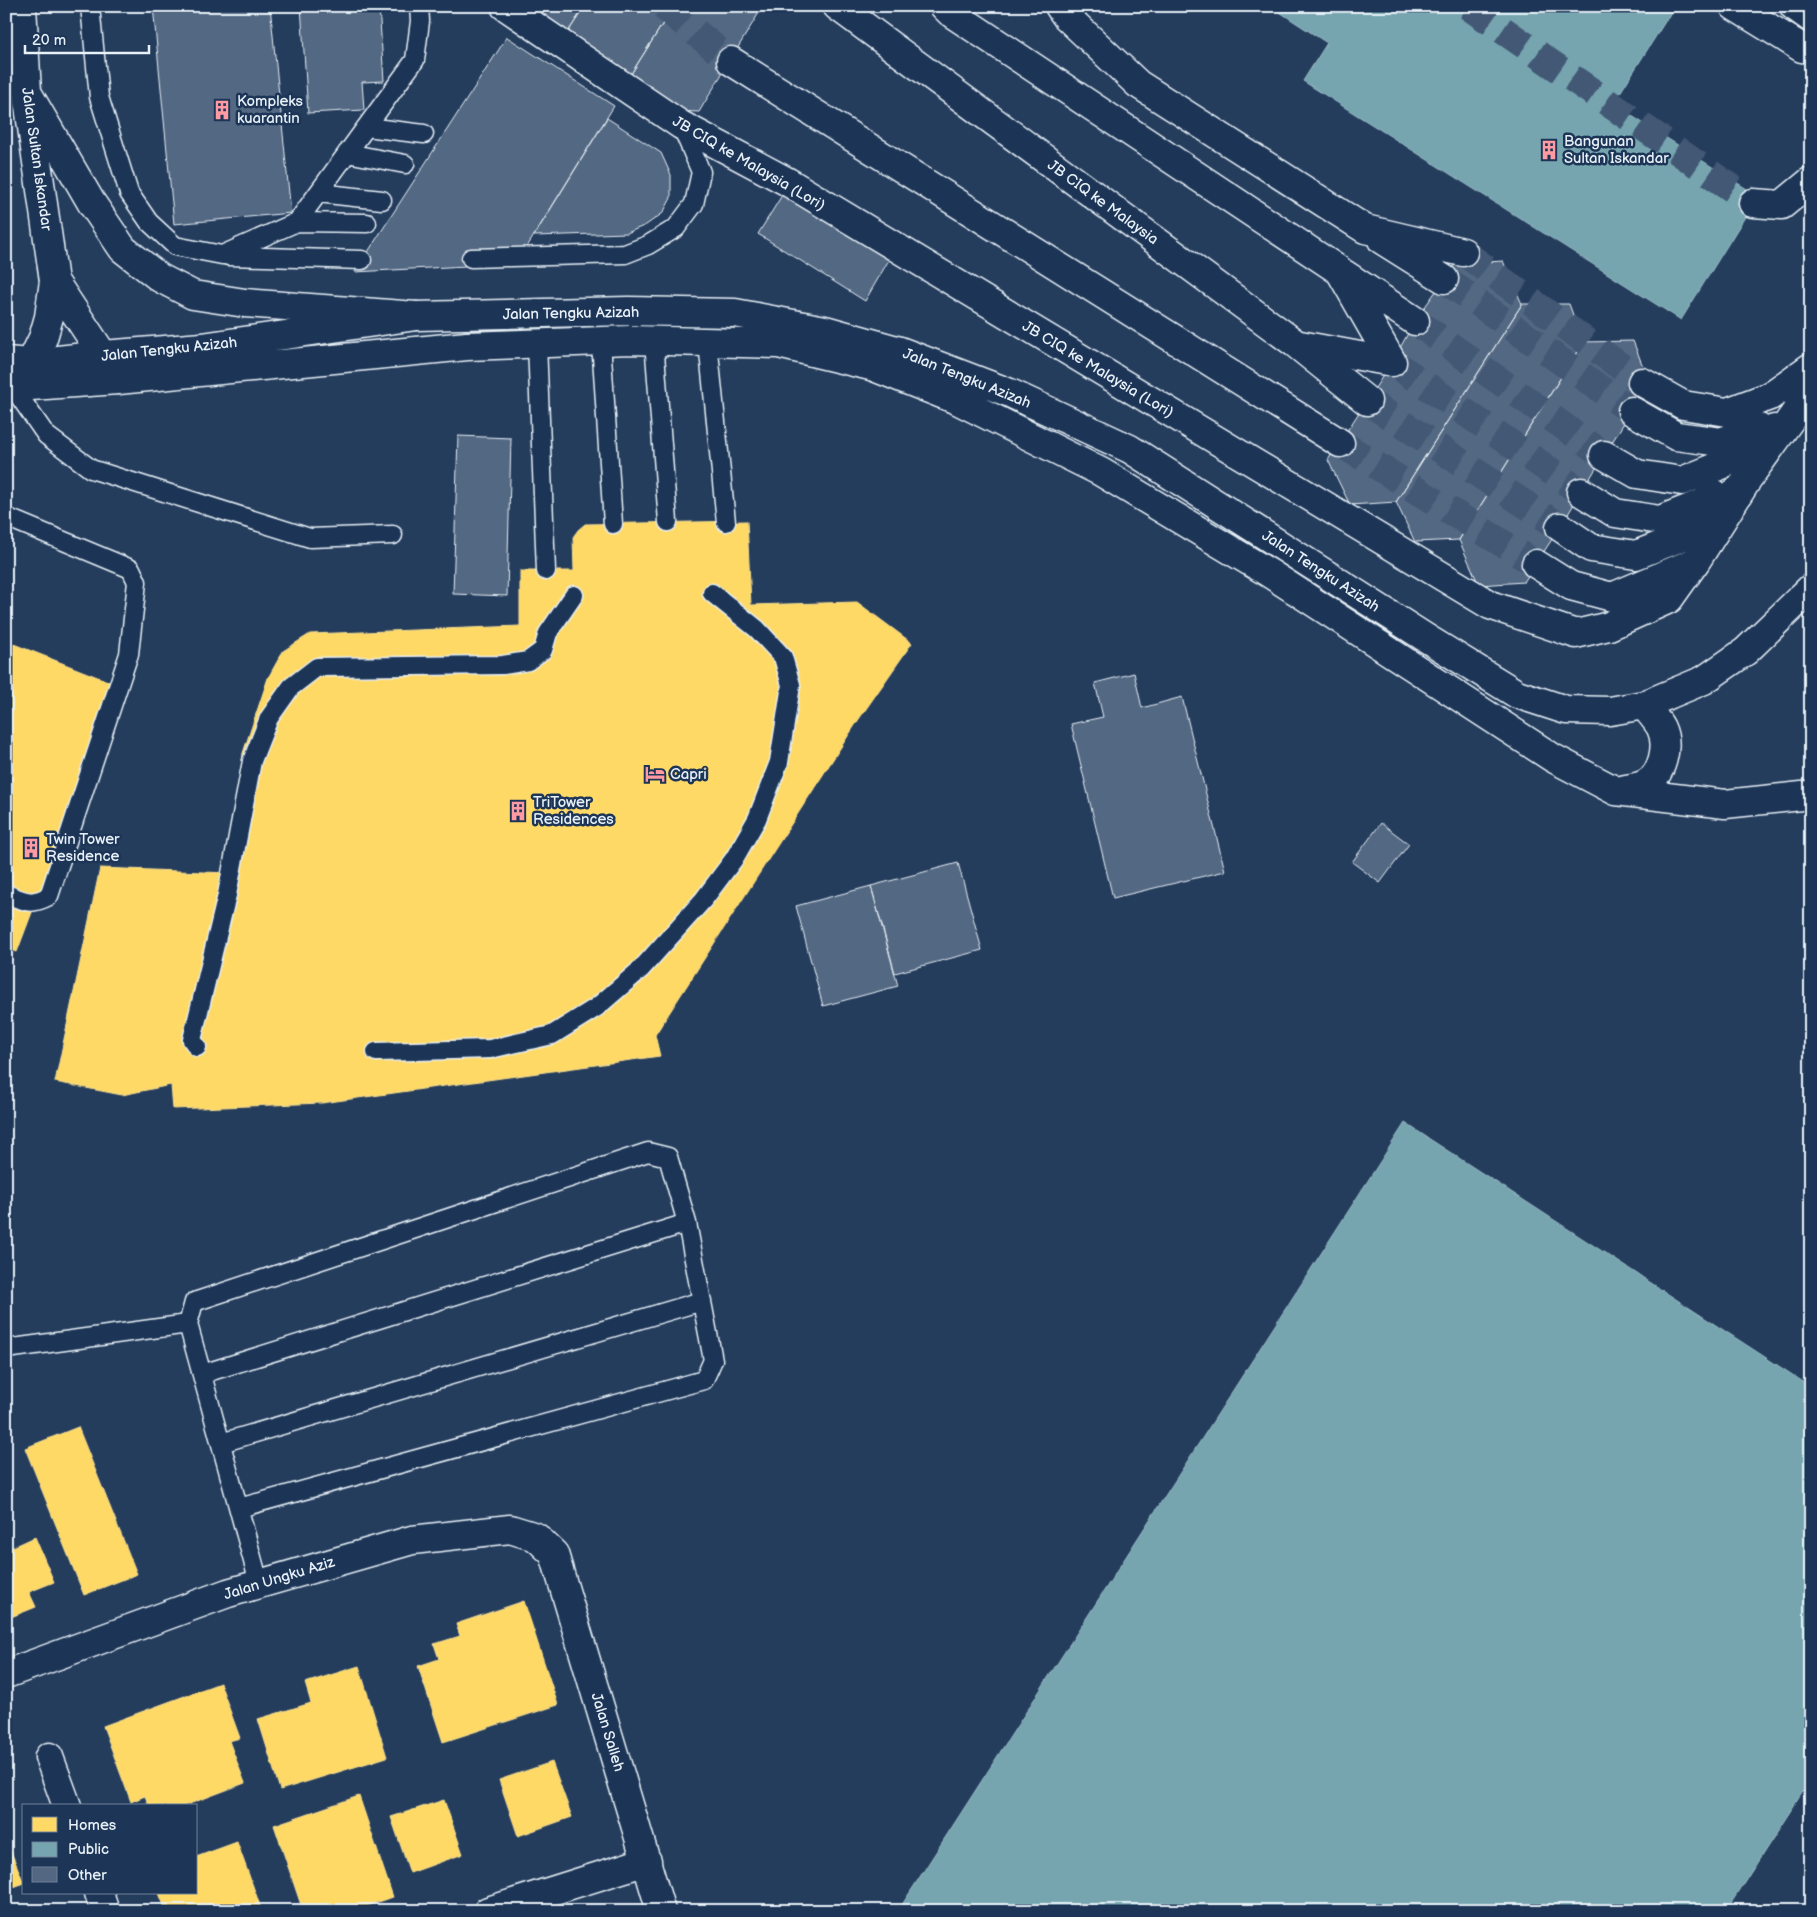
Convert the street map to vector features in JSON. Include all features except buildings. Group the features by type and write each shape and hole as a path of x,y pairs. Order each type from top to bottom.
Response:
{"main road":[{"name":"Jalan Sultan Iskandar","path":"13,373 42,338 49,317 54,282 27,92 22,6"},
{"name":"JB CIQ ke Malaysia (Lori)","path":"505,6 681,125 788,182 1490,606 1576,634 1609,626 1669,599 1696,561 1743,485"},
{"name":"JB CIQ ke Malaysia","path":"837,6 1296,344 1367,401"},
{"path":"944,6 950,12 1415,321"},
{"path":"1059,6 1066,16 1138,84 1444,279"},
{"path":"1734,6 1802,48 1811,49"},
{"path":"1794,6 1811,18"},
{"path":"731,61 1340,443"},
{"path":"27,92 91,202 123,249 160,278 193,295 245,304 416,316"},
{"path":"1753,203 1782,205 1811,181"},
{"path":"1365,229 1463,252"},
{"path":"1296,344 1392,362 1340,271"},
{"name":"Jalan Sultan Iskandar","path":"54,282 104,355 118,380"},
{"name":"Jalan Tengku Azizah","path":"13,373 104,355 202,347 416,316 628,311 735,314 825,330 900,351 1010,393 1130,449 1517,694 1566,710 1610,711 1644,705 1704,680 1746,651 1811,588"},
{"name":"Jalan Tengku Azizah","path":"13,373 30,386 118,380 467,346 600,341 778,344 874,367 957,400 1101,472 1269,573 1553,758 1616,791 1726,804 1811,796"},
{"path":"1642,382 1683,405 1727,412 1770,396 1811,367"},
{"path":"1632,411 1676,436 1720,442 1763,426 1811,382"},
{"path":"1560,526 1591,548 1636,555 1679,538 1743,485 1811,391"},
{"path":"1604,455 1637,474 1682,481 1724,464 1792,417"},
{"path":"1581,492 1615,513 1660,520 1703,503 1768,450"},
{"path":"1536,564 1571,586 1612,597 1696,561"},
{"path":"1616,791 1645,785 1657,774 1664,744 1661,728 1644,705"},
{"name":"Jalan Ungku Aziz","path":"6,1674 228,1592 412,1540 510,1530 536,1537 554,1554"},
{"name":"Jalan Salleh","path":"554,1554 661,1911"},
{"path":"49,1757 66,1804"},
{"path":"488,1911 647,1861"},
{"path":"99,1894 105,1911"}],"lane":[{"path":"90,6 99,98 129,193 149,222 175,246 222,255 362,260"},
{"path":"297,222 415,60 420,21 419,6"},
{"path":"471,258 625,254 648,245 676,228 694,204 701,172 681,125"},
{"path":"366,127 424,134"},
{"path":"347,153 405,164"},
{"path":"318,193 382,200"},
{"path":"222,255 297,222 367,223"},
{"path":"600,341 613,524"},
{"path":"654,341 668,522"},
{"path":"708,342 726,522"},
{"path":"537,344 546,571"},
{"path":"13,373 46,435 91,469 310,538 393,535"},
{"path":"6,517 131,569 137,582 129,654 49,896 37,902 26,901 6,894"},
{"path":"376,1052 490,1049 552,1036 597,1007 641,969 704,899 734,859 757,819 779,762 791,685 783,656 757,629 712,593"},
{"path":"197,1048 192,1040 227,895 252,761 269,718 291,687 317,666 503,665 528,660 543,650 548,633 574,595"},
{"path":"239,1508 704,1380 713,1360 687,1223 668,1157 648,1152 194,1302 188,1324 259,1583"},
{"path":"202,1374 687,1223"},
{"path":"221,1443 702,1301"},
{"path":"6,1349 188,1324"}],"tunnel":[{"path":"663,6 731,61"},
{"path":"1468,6 1753,203"},
{"path":"1463,252 1642,382"},
{"path":"1444,279 1632,411"},
{"path":"1415,321 1604,455"},
{"path":"1392,362 1581,492"},
{"path":"1367,401 1560,527"},
{"path":"1340,443 1536,564"}],"place":[{"name":"Kompleks kuarantin","path":"222,110"},
{"name":"Bangunan Sultan Iskandar","path":"1549,150"},
{"name":"Capri","path":"655,774"},
{"name":"TriTower Residences","path":"518,811"},
{"name":"Twin Tower Residence","path":"31,848"}]}
